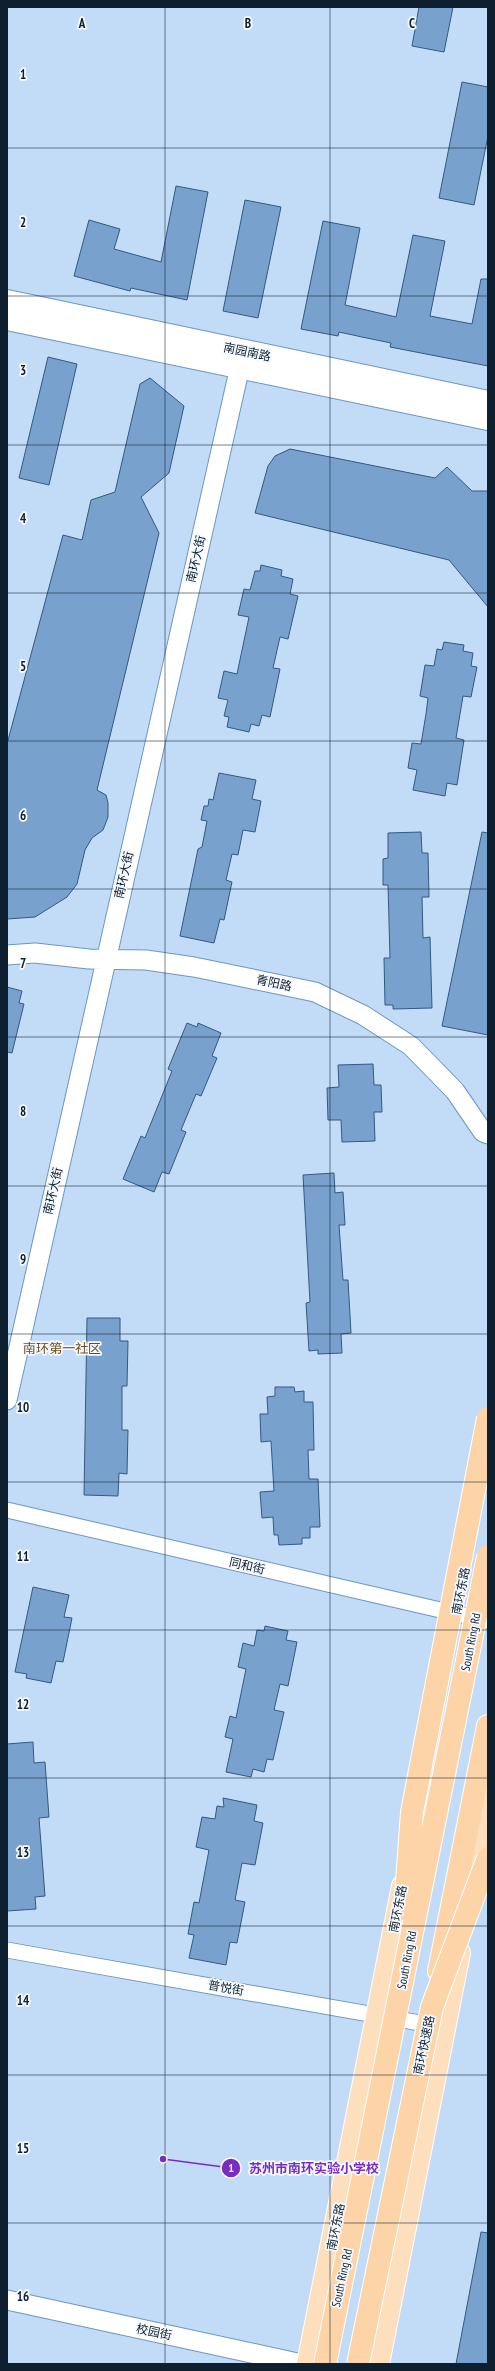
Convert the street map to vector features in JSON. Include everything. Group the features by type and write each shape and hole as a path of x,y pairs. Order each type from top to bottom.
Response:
{"highway":[{"path":"399,2000 412,1812 488,1418"},
{"name":"South Ring Rd","path":"325,2364 488,1556"},
{"name":"南环快速路","path":"358,2364 432,2007 488,1726"},
{"path":"432,2007 488,1858"}],"main road":[{"name":"南园南路","path":"7,301 488,419"},
{"name":"南园南路","path":"7,319 488,402"},
{"name":"南环东路","path":"308,2364 488,1454"},
{"path":"378,2364 488,1801"}],"street":[{"name":"南环大街","path":"7,1400 241,359"},
{"name":"青阳路","path":"7,955 35,953 105,960 146,960 188,966 314,992 363,1015 411,1046 455,1091 483,1132 488,1134"},
{"name":"同和街","path":"7,1510 456,1615 488,1621"},
{"name":"普悦街","path":"7,1950 378,2014 444,2027"},
{"name":"校园街","path":"7,2300 302,2364"}],"building":[{"path":"419,7 453,7 444,52 412,46"},
{"path":"462,82 488,87 488,136 474,205 439,198"},
{"path":"176,186 208,192 187,300 131,288 130,291 74,276 89,220 120,229 114,249 161,262"},
{"path":"245,200 281,207 258,318 223,311"},
{"path":"323,221 360,228 345,305 396,317 413,235 445,241 430,316 472,324 481,279 488,279 488,366 390,347 391,343 339,332 338,336 301,329"},
{"path":"48,357 77,364 49,485 19,478"},
{"path":"150,378 184,406 169,473 141,497 159,533 97,790 106,795 108,803 108,817 103,830 92,838 85,850 77,884 67,897 35,917 7,919 7,744 63,535 82,540 91,500 115,492 140,384"},
{"path":"290,449 435,478 447,467 472,491 488,491 488,607 449,560 255,513 268,466 275,456"},
{"path":"261,565 282,570 281,576 293,579 290,594 298,596 288,639 280,637 273,668 280,669 270,717 262,715 259,726 251,724 249,732 227,727 229,717 224,716 228,700 218,698 224,671 237,674 249,617 238,615 244,589 250,590 255,571 260,571"},
{"path":"444,642 464,645 463,651 473,653 471,666 477,667 471,697 463,696 456,738 464,740 457,785 447,783 445,796 413,790 417,770 408,768 412,743 421,744 426,714 428,698 420,696 425,665 434,666 437,649 442,650"},
{"path":"219,773 256,780 252,799 261,801 255,832 243,830 238,855 232,854 226,880 232,882 224,920 220,919 214,943 180,936 198,849 202,847 207,821 201,820 204,806 208,806 209,799 213,800"},
{"path":"421,832 422,853 428,853 429,897 422,897 423,938 430,937 432,1008 393,1009 393,1005 385,1005 384,958 390,958 388,885 383,885 383,859 388,858 388,833"},
{"path":"482,832 488,833 488,1035 442,1026"},
{"path":"7,987 22,991 19,1003 24,1004 12,1053 7,1052"},
{"path":"187,1023 197,1027 198,1023 221,1033 212,1056 217,1058 201,1096 196,1094 181,1130 186,1132 169,1174 162,1172 154,1192 123,1179 141,1136 145,1138 172,1071 168,1069"},
{"path":"373,1064 374,1085 381,1085 382,1112 374,1112 375,1141 342,1142 341,1120 328,1120 327,1088 339,1087 338,1065"},
{"path":"334,1173 335,1193 343,1192 345,1225 339,1225 343,1280 348,1280 351,1333 341,1334 342,1353 318,1354 318,1350 309,1351 306,1303 310,1302 303,1175"},
{"path":"87,1318 120,1318 120,1341 128,1341 127,1386 122,1386 122,1430 128,1430 127,1474 119,1473 118,1496 84,1495"},
{"path":"275,1387 294,1387 295,1392 304,1391 304,1402 313,1402 314,1450 308,1450 309,1479 318,1479 320,1527 310,1527 310,1538 302,1538 302,1544 279,1545 278,1535 274,1535 273,1517 262,1518 260,1492 274,1491 271,1441 261,1442 260,1414 268,1414 267,1397 275,1396"},
{"path":"33,1587 69,1595 64,1617 72,1618 63,1662 56,1661 51,1683 26,1678 27,1674 15,1672"},
{"path":"265,1626 288,1631 286,1640 297,1642 288,1686 280,1684 274,1710 284,1712 273,1760 267,1759 264,1772 253,1769 251,1777 226,1772 233,1739 225,1737 230,1716 236,1718 246,1669 238,1667 243,1643 254,1646 257,1630 264,1631"},
{"path":"33,1742 34,1763 45,1762 49,1817 39,1818 45,1896 35,1897 36,1909 7,1911 7,1744"},
{"path":"223,1798 257,1805 254,1821 263,1823 255,1865 242,1863 235,1900 245,1902 237,1943 230,1942 226,1965 189,1958 194,1935 188,1934 194,1902 199,1903 209,1850 196,1847 202,1817 215,1819 217,1806 224,1807"},
{"path":"481,2232 488,2233 488,2364 456,2364"}],"place":[{"name":"苏州市南环实验小学校","path":"163,2159"}],"district":[{"name":"南环第一社区","path":"62,1348"}]}
